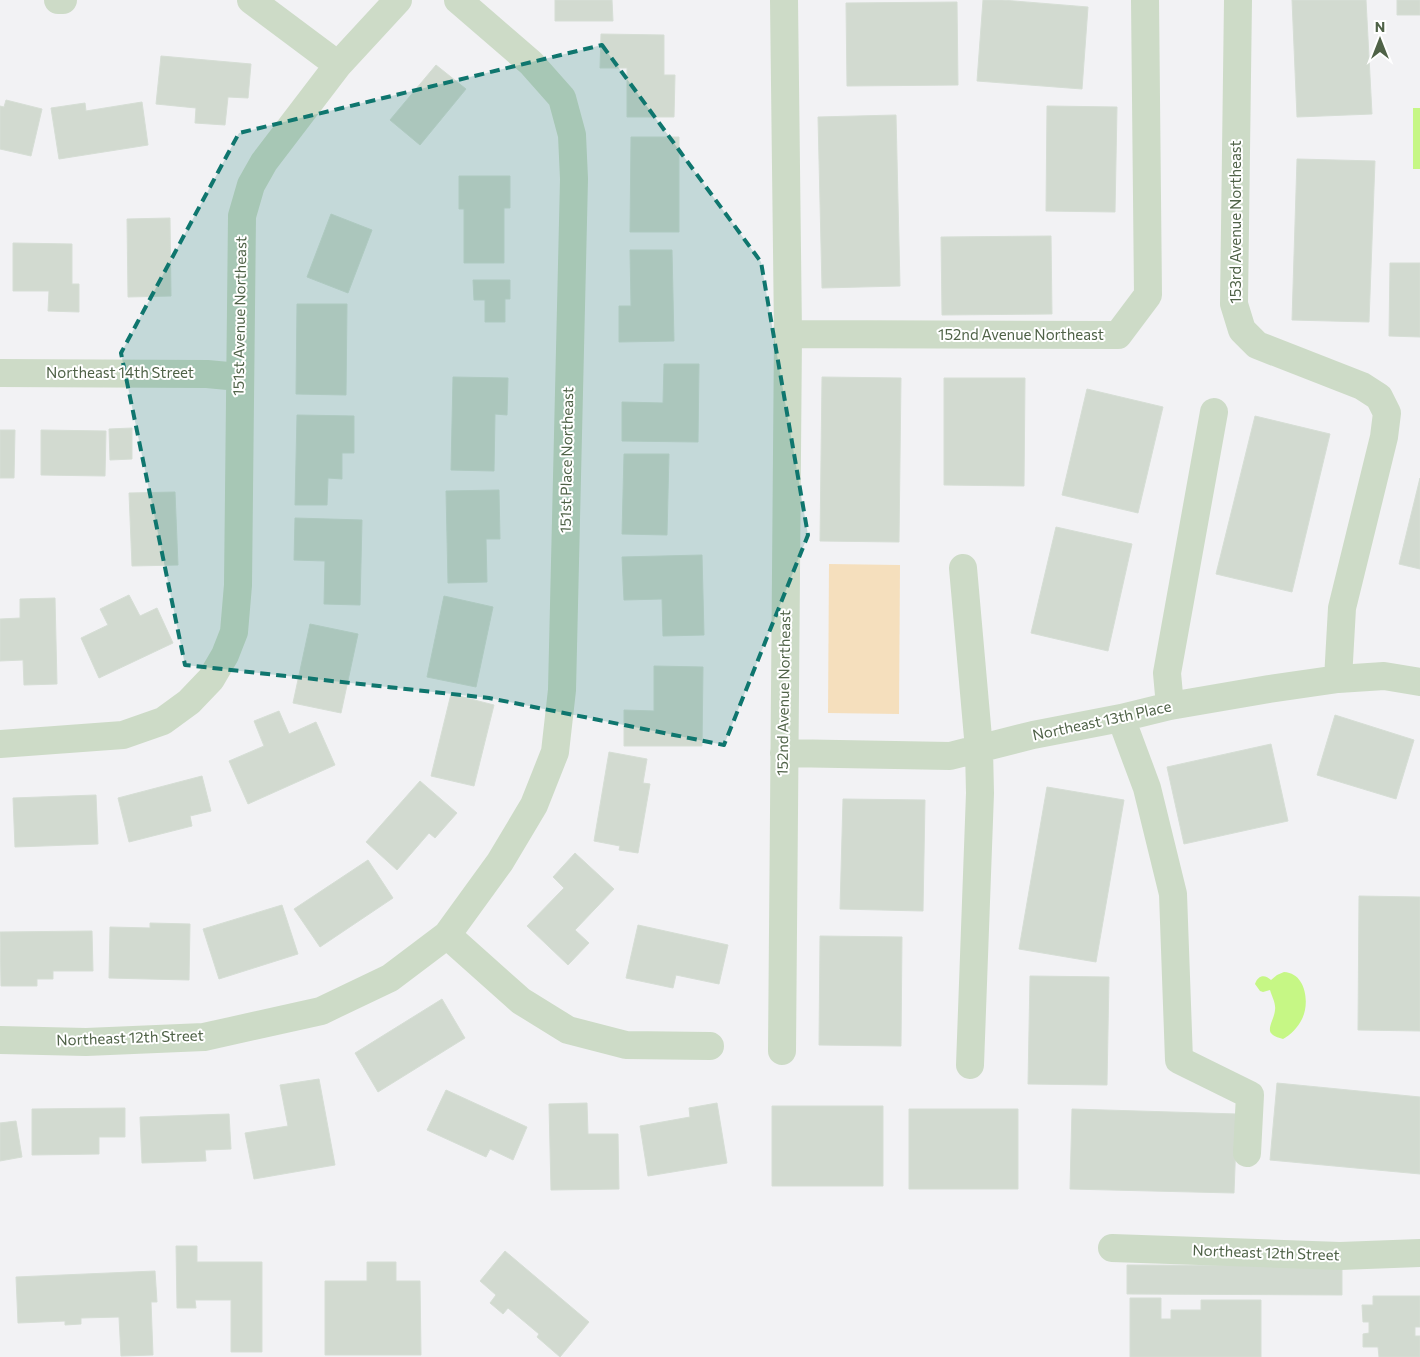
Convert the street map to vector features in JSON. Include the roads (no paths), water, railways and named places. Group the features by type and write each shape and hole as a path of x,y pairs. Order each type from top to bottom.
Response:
{"street":[{"path":"58,0 63,0"},
{"path":"251,0 338,65"},
{"name":"151st Avenue Northeast","path":"0,744 123,735 163,722 189,702 211,678 225,655 234,632 238,595 242,216 246,200 251,185 264,162 338,65 398,0"},
{"name":"151st Place Northeast","path":"446,935 505,854 534,805 554,752 562,690 574,179 572,135 562,98 531,63 458,0"},
{"name":"152nd Avenue Northeast","path":"782,1051 788,334 784,0"},
{"name":"152nd Avenue Northeast","path":"788,334 1118,335 1148,295 1145,0"},
{"name":"153rd Avenue Northeast","path":"1238,0 1234,304 1242,330 1257,345 1362,386 1379,397 1387,413 1384,437 1342,608 1338,678"},
{"name":"Northeast 14th Street","path":"0,373 207,374 239,377"},
{"path":"1170,706 1167,673 1214,412"},
{"path":"963,568 979,749 980,793 970,1065"},
{"name":"Northeast 13th Place","path":"784,753 950,756 1170,706 1338,678 1384,676 1420,682"},
{"path":"1121,718 1147,788 1173,894 1179,1060 1250,1096 1247,1153"},
{"path":"446,935 521,1001 568,1030 626,1045 710,1046"},
{"name":"Northeast 12th Street","path":"0,1040 86,1042 204,1037 321,1011 390,978 446,935"},
{"name":"Northeast 12th Street","path":"1112,1248 1340,1256 1420,1253"}]}
